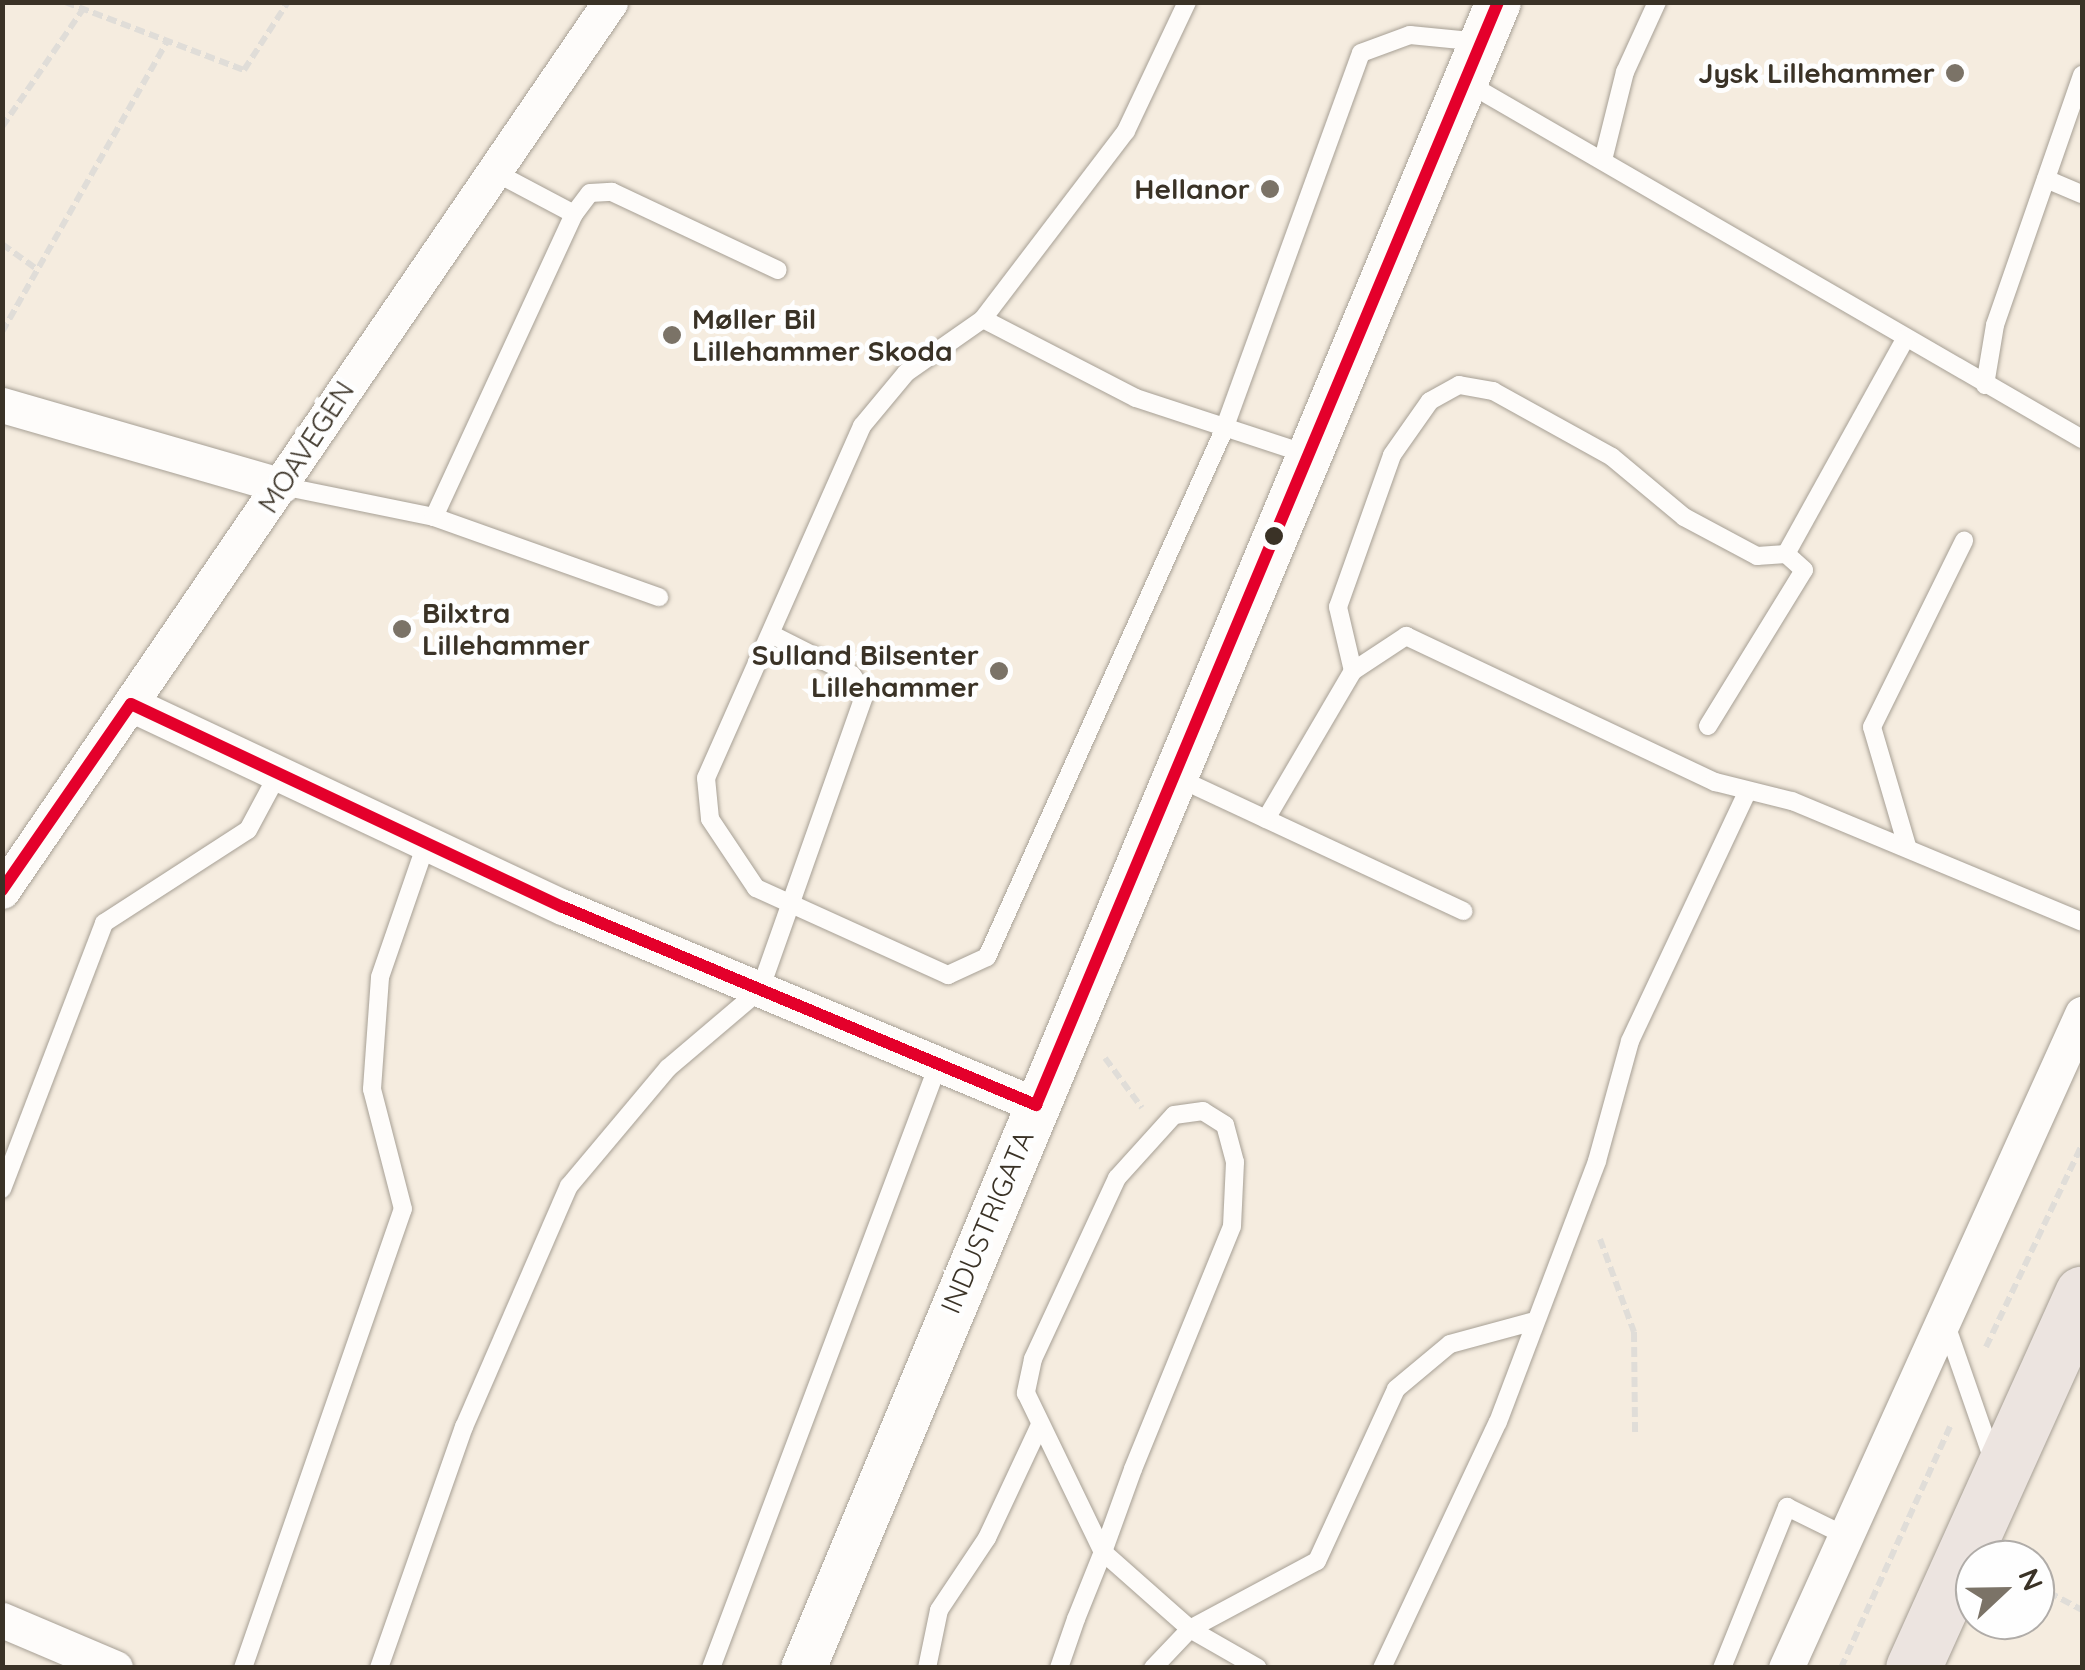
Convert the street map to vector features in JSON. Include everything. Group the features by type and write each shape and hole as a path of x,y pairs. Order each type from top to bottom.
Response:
{"main road":[{"path":"1913,1668 2082,1294"}],"street":[{"name":"MOAVEGEN","path":"7,874 282,486 491,170 610,2"},
{"name":"INDUSTRIGATA","path":"803,1668 1036,1105 1313,456 1481,42"},
{"path":"2,405 282,486"},
{"path":"131,704 426,844 1036,1105"},
{"path":"1786,1668 1942,1312 2082,1014"},
{"path":"2,1620 49,1656 115,1668"}],"lane":[{"path":"1188,2 1126,131 983,319 906,372 862,426 706,778 710,818 756,888 948,975 987,957 1223,432 1361,53 1410,35 1481,42 1604,156 1905,339 2082,439"},
{"path":"1604,156 1625,72 1656,2"},
{"path":"1985,385 1995,324 2082,75"},
{"path":"491,170 574,214"},
{"path":"2046,179 2082,194"},
{"path":"434,517 574,214 590,193 612,192 778,270"},
{"path":"983,319 1223,432 1313,456"},
{"path":"1786,554 1905,339"},
{"path":"1353,671 1338,607 1392,454 1430,402 1459,385 1493,391 1612,457 1684,516 1757,556 1786,554 1804,570 1708,726"},
{"path":"282,486 434,517 659,597"},
{"path":"1907,846 1872,727 1964,541"},
{"path":"379,1668 464,1428 569,1186 668,1068 760,990 786,902 865,694 852,674 771,634"},
{"path":"1266,819 1353,671 1406,636 1746,795 1792,801 2082,922"},
{"path":"2,1189 104,923 248,830 277,776"},
{"path":"1178,778 1463,911"},
{"path":"1382,1668 1498,1422 1531,1322 1578,1210 1630,1041 1746,795"},
{"path":"243,1668 403,1209 372,1089 380,977 426,844"},
{"path":"711,1668 938,1065"},
{"path":"1059,1668 1103,1552 1232,1226 1235,1162 1225,1124 1203,1111 1174,1115 1117,1178 1032,1359 1026,1393 1038,1427 1103,1552 1190,1629 1258,1668"},
{"path":"1942,1312 2000,1478"},
{"path":"1152,1668 1190,1629 1316,1562 1396,1390 1450,1344 1531,1322"},
{"path":"926,1668 938,1610 987,1538 1038,1427"},
{"path":"1722,1668 1787,1507 1844,1536"}],"path":[{"path":"65,2 244,70 288,2"},
{"path":"2,126 83,9"},
{"path":"2,332 167,41"},
{"path":"2,244 38,270"},
{"path":"1095,1045 1153,1134"},
{"path":"1578,1210 1626,1292 1635,1432"},
{"path":"2055,1596 2082,1610"}],"transit line":[{"path":"2,890 131,704 563,907 1036,1105 1498,2"}],"place":[{"name":"Jysk Lillehammer","path":"1955,73"},
{"name":"Hellanor","path":"1270,189"},
{"name":"Møller Bil Lillehammer Skoda","path":"672,335"},
{"name":"Bilxtra Lillehammer","path":"402,629"},
{"name":"Sulland Bilsenter Lillehammer","path":"999,671"}]}
